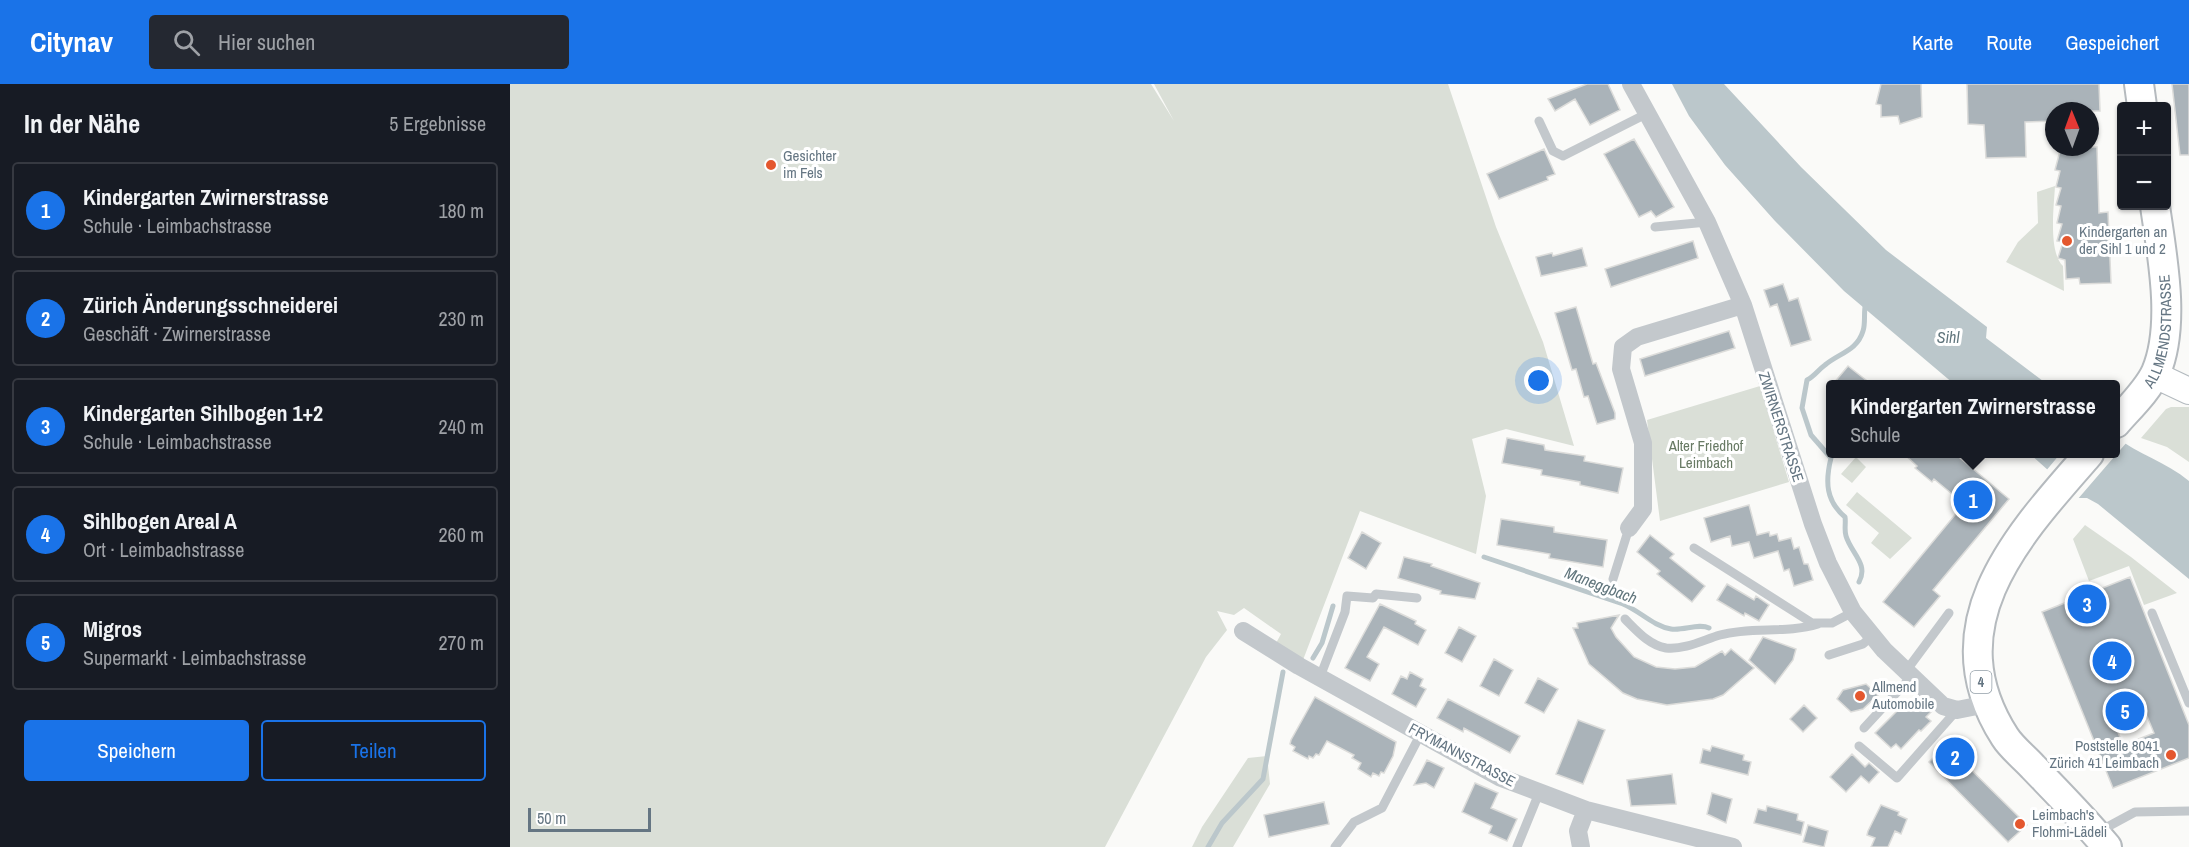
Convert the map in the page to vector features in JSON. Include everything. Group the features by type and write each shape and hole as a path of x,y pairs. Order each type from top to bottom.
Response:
{"main road":[{"path":"2139,84 2141,102"},
{"name":"ALLMENDSTRASSE","path":"2121,417 2155,375 2163,346 2166,310 2155,210"},
{"path":"2155,375 2189,391"},
{"name":"4","path":"2085,458 2014,546 1979,617 1977,645 1979,676 1987,704 2006,738 2101,840"}],"street":[{"name":"ZWIRNERSTRASSE","path":"1631,84 1707,222 1743,305 1813,524 1828,563 1853,612 1872,636 1909,674 1943,706 1957,710"},
{"path":"1629,528 1643,509 1643,443 1621,369 1623,347 1637,337 1743,305"},
{"name":"FRYMANNSTRASSE","path":"1243,631 1498,777 1586,810 1733,847"},
{"path":"1957,710 1987,704"},
{"path":"1581,847 1578,831 1586,810"}],"lane":[{"path":"1539,121 1553,151 1563,156 1648,113"},
{"path":"1655,227 1707,222"},
{"path":"1613,579 1629,528"},
{"path":"1695,548 1818,624"},
{"path":"1320,677 1345,612 1347,596 1373,598 1376,594 1417,598"},
{"path":"1625,619 1646,639 1667,648 1689,645 1732,633 1795,629 1832,623 1853,612"},
{"path":"1864,728 1909,674 1949,613"},
{"path":"2152,614 2189,703"},
{"path":"1830,655 1863,644 1872,636"},
{"path":"1859,746 1897,778 1957,710"},
{"path":"1335,847 1354,822 1382,808 1417,741"},
{"path":"1517,847 1539,792"},
{"path":"2101,840 2135,812 2189,811"}],"green space":[{"path":"510,84 1151,84 1174,121 1154,84 1448,84 1496,227 1543,342 1574,446 1506,429 1472,439 1486,496 1476,554 1360,511 1303,660 1275,645 1281,634 1244,608 1234,615 1217,611 1227,630 1206,657 1105,847 510,847"},
{"path":"2055,186 2054,240 2058,259 2063,266 2064,291 2006,262 2018,242 2038,223 2037,192"},
{"name":"Alter Friedhof Leimbach","path":"1760,386 1789,482 1660,521 1647,420"},
{"path":"2189,407 2189,462 2167,447 2141,438 2166,409"},
{"path":"1855,458 1866,467 1852,483 1841,474"},
{"path":"1857,492 1912,538 1890,559 1871,543 1879,533 1846,505"},
{"path":"2085,525 2177,593 2144,605 2129,566 2089,581 2073,539"},
{"path":"1267,756 1270,784 1233,847 1192,847 1202,827 1248,758"}],"water":[{"name":"Sihl","path":"1672,84 1724,84 1801,167 1886,250 1987,327 1986,338 2042,380 1949,380 1844,291 1775,221 1725,165 1689,116"},
{"path":"2120,440 2189,481 2189,579 2098,504 2087,498 2079,498 2034,458 2120,458"}],"pier":[{"path":"2120,437 2127,442 2120,450"},
{"path":"2057,458 2113,458 2077,500 2045,472"}],"building":[{"path":"1587,84 1608,84 1620,110 1590,125 1575,99 1555,111 1548,99"},
{"path":"1881,84 1921,84 1922,117 1900,124 1898,116 1881,117 1881,105 1876,104"},
{"path":"1967,84 2099,84 2100,111 2099,102 2045,102 2045,121 2025,122 2026,157 1986,158 1984,125 1968,124"},
{"path":"2172,84 2189,84 2189,155 2180,155"},
{"path":"1634,139 1674,207 1656,217 1651,211 1639,217 1604,154"},
{"path":"1544,149 1555,174 1547,177 1548,180 1499,199 1487,174"},
{"path":"2059,156 2097,156 2099,213 2108,212 2111,283 2080,284 2079,278 2066,279 2065,260 2058,258 2063,242 2057,241 2062,224 2057,223 2061,206 2056,205 2061,188 2056,187 2060,171 2055,170"},
{"path":"1693,241 1698,258 1611,287 1605,269"},
{"path":"1582,248 1587,266 1541,276 1536,257 1552,253 1553,256"},
{"path":"1783,284 1789,301 1798,298 1811,340 1791,346 1777,304 1770,307 1764,290"},
{"path":"1576,307 1593,364 1596,363 1615,413 1615,419 1597,424 1588,396 1584,397 1576,369 1572,370 1555,313"},
{"path":"1729,331 1735,348 1645,376 1640,359"},
{"path":"1848,366 1866,380 1836,380"},
{"path":"1507,438 1544,445 1545,450 1585,456 1584,461 1623,468 1618,493 1580,485 1580,482 1541,475 1542,470 1502,463"},
{"path":"1908,458 1960,458 2009,499 1933,590 1940,596 1914,627 1883,602 1964,504 1934,479 1932,482 1915,468 1917,466"},
{"path":"1749,505 1757,535 1769,532 1770,536 1777,534 1779,541 1791,538 1794,549 1799,547 1804,564 1808,564 1813,580 1794,586 1789,569 1784,571 1778,551 1754,558 1749,542 1732,546 1730,536 1711,542 1704,518"},
{"path":"1501,519 1554,527 1554,532 1607,540 1603,567 1549,558 1550,554 1497,545"},
{"path":"1362,532 1381,543 1366,569 1348,558"},
{"path":"1650,535 1674,554 1670,558 1705,586 1692,602 1657,574 1660,571 1637,552"},
{"path":"1404,557 1432,564 1431,566 1480,583 1475,599 1440,594 1441,591 1398,578"},
{"path":"2130,577 2189,725 2189,758 2113,788 2042,612","holes":["2144,709 2154,733 2123,745 2114,722"]},
{"path":"1727,584 1754,600 1756,596 1769,605 1759,621 1745,613 1744,616 1717,600"},
{"path":"1380,604 1416,621 1415,624 1426,630 1418,645 1384,627 1367,657 1379,664 1370,681 1345,668"},
{"path":"1619,615 1611,628 1616,637 1634,657 1656,667 1675,669 1695,667 1722,651 1725,655 1731,649 1754,668 1723,695 1713,699 1667,705 1637,699 1623,693 1589,664 1573,628 1578,628 1577,623"},
{"path":"1459,627 1476,636 1462,662 1445,653"},
{"path":"1763,637 1796,649 1793,660 1775,684 1749,660"},
{"path":"1494,659 1513,670 1499,696 1480,686"},
{"path":"1410,672 1423,679 1420,686 1426,689 1416,707 1392,694 1401,676 1407,679"},
{"path":"1538,678 1558,689 1544,713 1525,703"},
{"path":"1866,684 1878,695 1863,709 1851,712 1837,699 1843,690"},
{"path":"1315,697 1396,742 1393,756 1384,773 1381,772 1379,776 1373,773 1371,777 1358,769 1361,763 1352,758 1354,755 1327,741 1319,755 1316,754 1313,758 1309,756 1308,759 1293,751 1295,747 1290,744 1291,740"},
{"path":"1448,699 1520,736 1510,753 1464,728 1463,732 1437,718"},
{"path":"1919,699 1932,711 1926,717 1931,721 1901,749 1896,744 1891,748 1875,733 1908,700 1912,703"},
{"path":"1804,705 1817,718 1803,732 1790,719"},
{"path":"1578,720 1605,730 1583,784 1556,774"},
{"path":"1946,745 2027,825 2008,842 1929,762"},
{"path":"1712,746 1744,755 1743,760 1751,762 1748,775 1700,763 1703,749 1710,751"},
{"path":"1852,754 1865,767 1869,763 1879,772 1869,783 1861,776 1846,792 1830,777"},
{"path":"1427,760 1444,768 1434,788 1426,783 1414,785"},
{"path":"1672,774 1676,804 1631,806 1627,780"},
{"path":"1475,783 1498,793 1491,808 1517,819 1507,841 1489,833 1492,826 1462,812"},
{"path":"1712,793 1732,799 1726,823 1707,814"},
{"path":"1324,802 1329,824 1269,837 1264,815"},
{"path":"1881,805 1899,812 1898,815 1907,819 1901,834 1895,831 1888,847 1871,847 1875,838 1867,835"},
{"path":"1767,806 1798,814 1797,820 1804,822 1801,835 1754,823 1758,809 1766,811"},
{"path":"1808,825 1828,831 1824,847 1803,842"}],"waterway":[{"name":"Maneggbach","path":"1826,452 1811,435 1802,408 1807,380 1852,347 1860,338 1864,328 1866,302"},
{"name":"Maneggbach","path":"1831,458 1828,475 1829,490 1834,504 1845,517 1848,542 1861,564 1862,576 1859,582"},
{"name":"Maneggbach","path":"1484,557 1623,604 1664,627 1671,629 1701,626 1709,628"},
{"name":"Maneggbach","path":"1313,658 1322,643 1333,606"},
{"name":"Maneggbach","path":"1208,847 1222,823 1263,779 1283,672"}],"place":[{"name":"Gesichter im Fels","path":"771,165"},
{"name":"Kindergarten an der Sihl 1 und 2","path":"2067,241"},
{"name":"Kindergarten Zwirnerstrasse","path":"1973,500"},
{"name":"Kindergarten Sihlbogen 1+2","path":"2087,604"},
{"name":"Sihlbogen Areal A","path":"2112,661"},
{"name":"Allmend Automobile","path":"1860,696"},
{"name":"Migros","path":"2125,711"},
{"name":"Poststelle 8041 Zürich 41 Leimbach","path":"2171,755"},
{"name":"Zürich Änderungsschneiderei","path":"1955,757"},
{"name":"Leimbach's Flohmi-Lädeli","path":"2020,824"}]}
